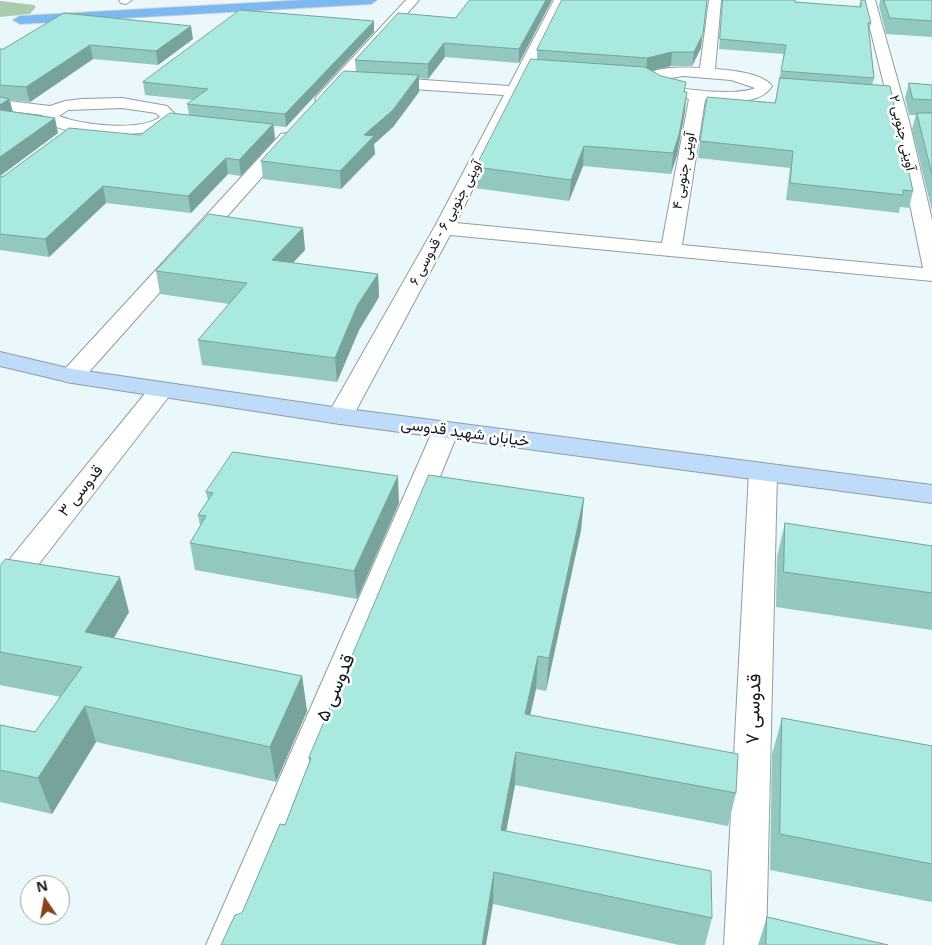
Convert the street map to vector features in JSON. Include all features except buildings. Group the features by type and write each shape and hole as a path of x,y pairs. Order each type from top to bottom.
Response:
{"main road":[{"path":"109,1 133,0"},
{"path":"7,20 371,0"},
{"path":"89,16 74,10 79,6 95,3"},
{"path":"20,20 46,13 50,10 50,7"},
{"name":"خیابان شهید قدوسی","path":"0,360 72,376 340,416 932,494"}],"street":[{"path":"72,376 413,0"},
{"name":"آوینی جنوبی ۶ - قدوسی ۶","path":"340,416 444,228 514,91 534,71 560,0"},
{"path":"707,73 715,0"},
{"name":"آوینی جنوبی ۲","path":"870,0 894,96 908,121 932,266"},
{"path":"224,25 247,7"},
{"path":"39,33 62,17"},
{"path":"630,78 648,79 655,75 668,73 707,73 740,77 764,86 782,88"},
{"path":"648,79 653,85 664,89 698,94 749,94 761,91 764,86"},
{"path":"340,80 514,91"},
{"path":"122,103 138,91"},
{"name":"آوینی جنوبی ۴","path":"671,249 698,94"},
{"path":"875,94 894,96"},
{"path":"0,105 52,110 82,104 122,103 162,109 170,117 167,122"},
{"path":"52,110 50,118 59,124 79,128 124,129 150,127 167,122 186,123"},
{"path":"272,132 300,125"},
{"path":"64,140 79,128"},
{"path":"444,228 932,275"},
{"name":"قدوسی ۳","path":"0,592 162,390"},
{"name":"قدوسی ۵","path":"227,945 446,430"},
{"name":"قدوسی ۷","path":"745,945 763,472"}],"green space":[{"path":"0,1 34,5 36,7 30,14 0,17"}]}
